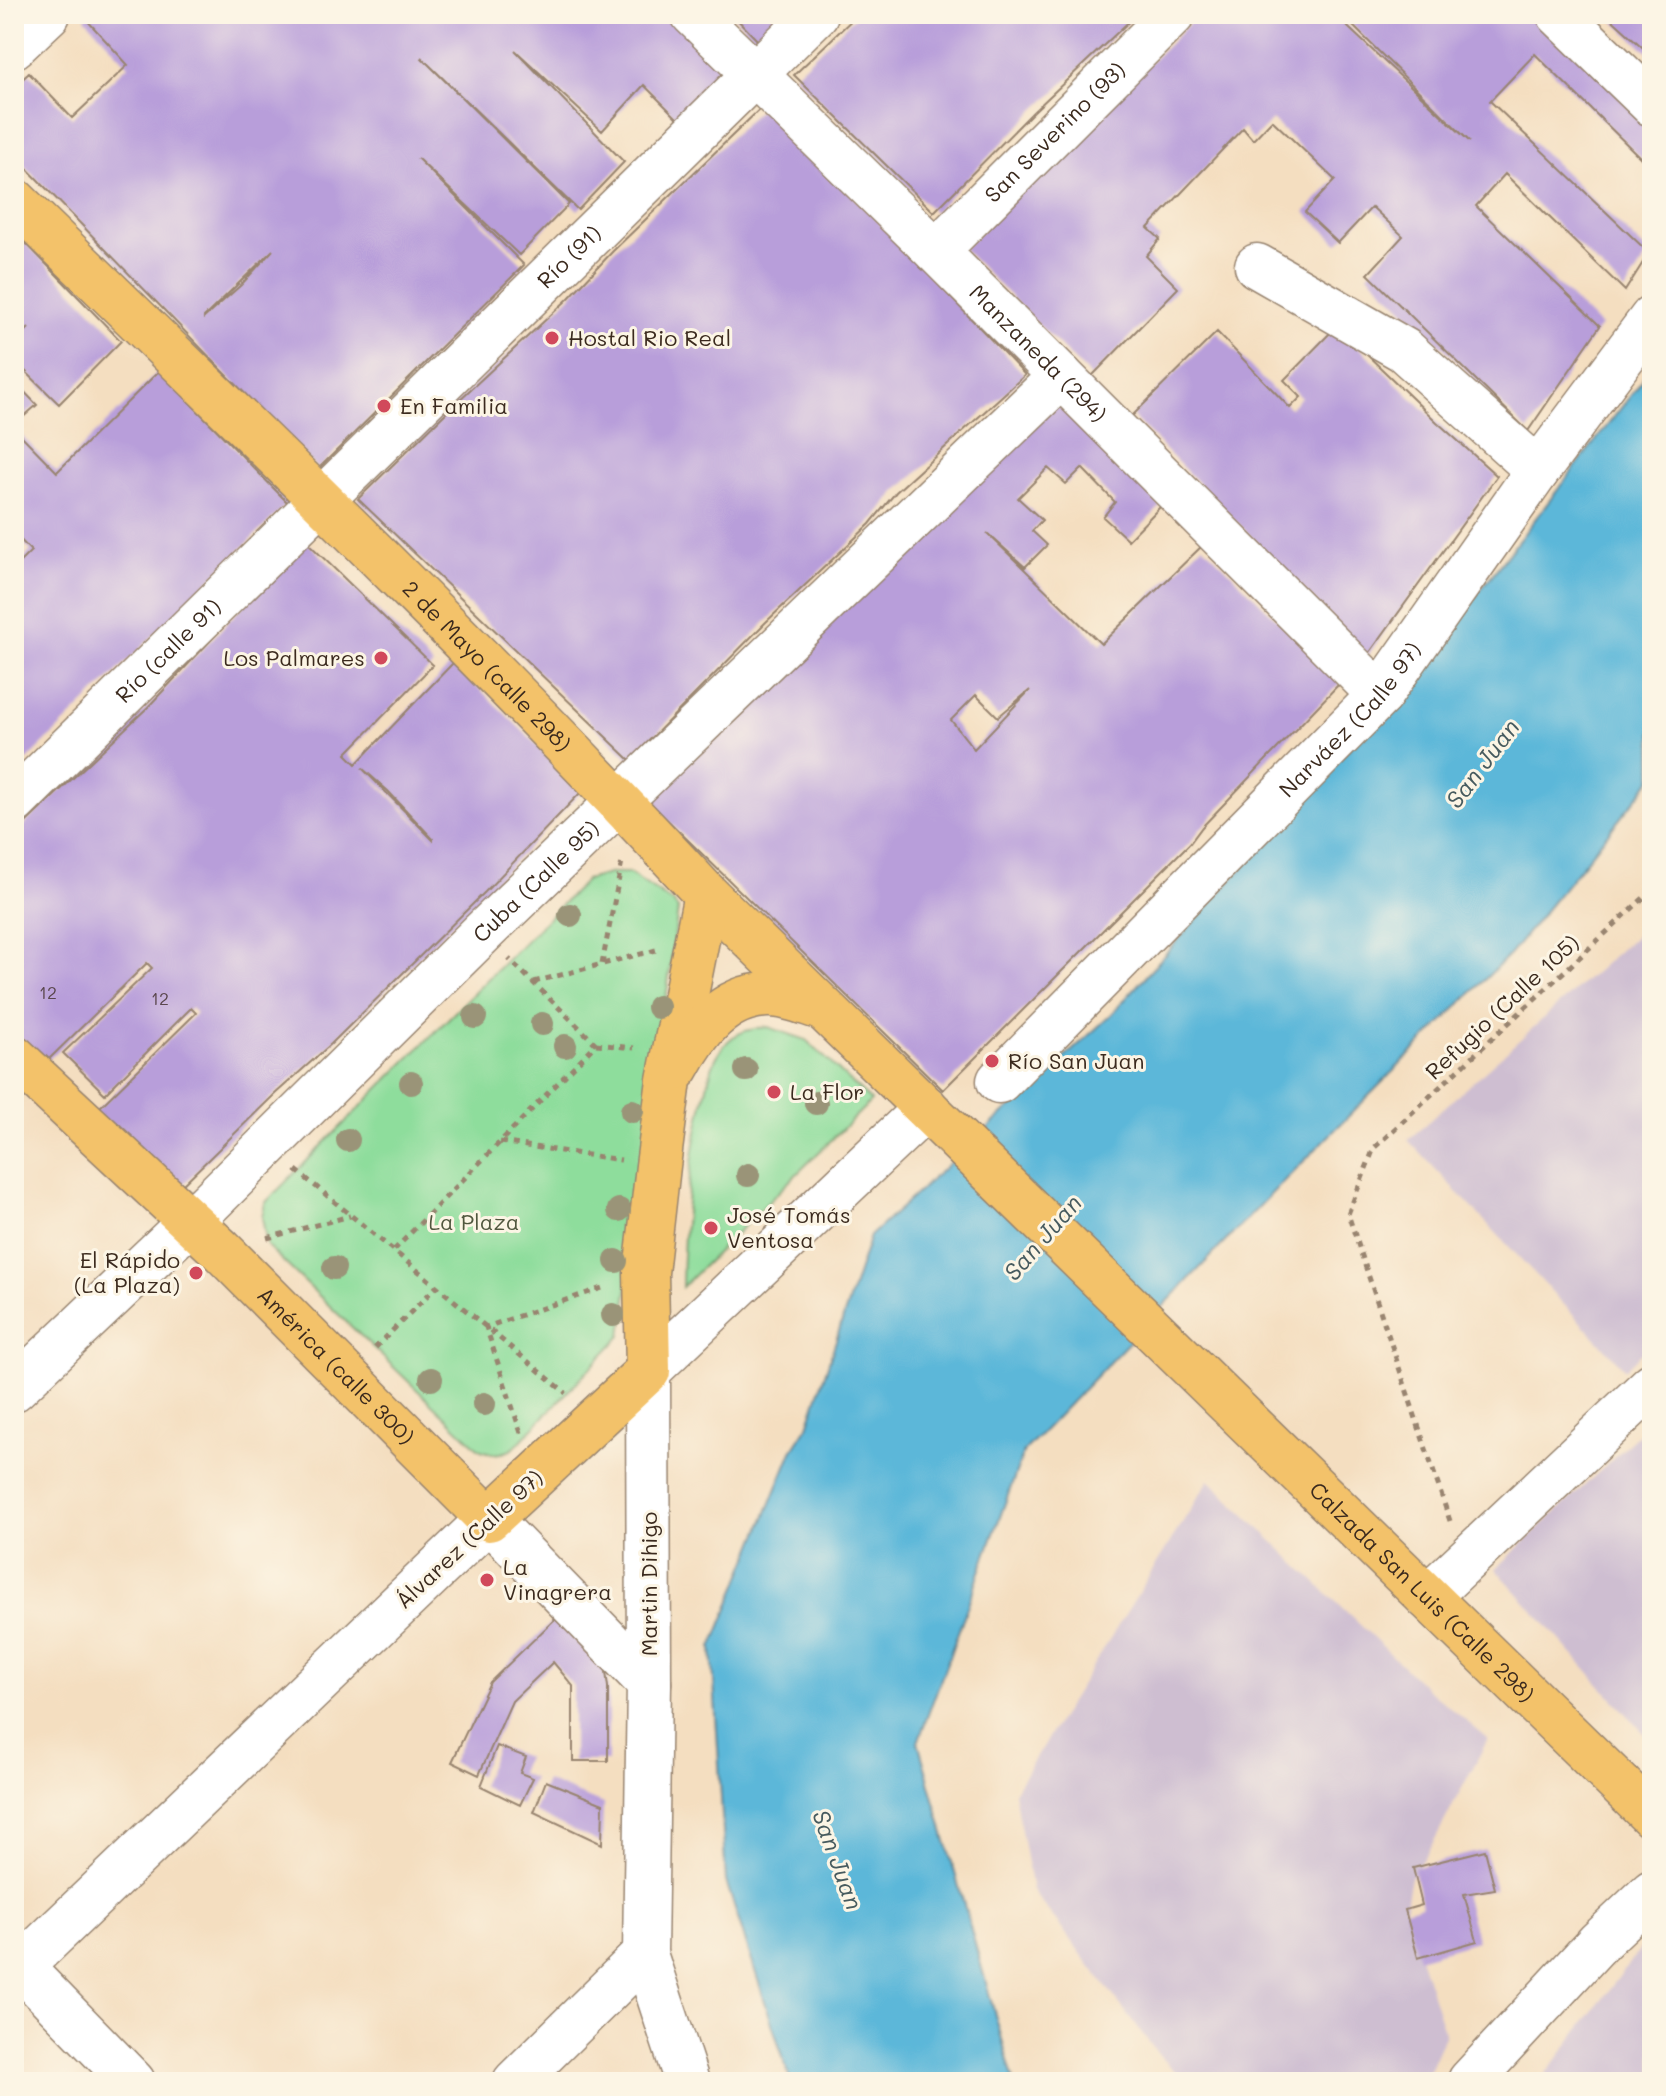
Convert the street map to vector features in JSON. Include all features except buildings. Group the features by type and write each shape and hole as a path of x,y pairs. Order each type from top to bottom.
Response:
{"main road":[{"name":"2 de Mayo (calle 298)","path":"14,200 322,501 626,808 706,894 941,1122"},
{"name":"Martin Dihigo","path":"648,1371 646,1273 658,1166 669,1080 706,894"},
{"name":"Martin Dihigo","path":"669,1080 706,1024 726,1008 746,998 783,996 825,1009"},
{"name":"América (calle 300)","path":"14,1057 206,1236 489,1519"},
{"name":"Calzada San Luis (Calle 298)","path":"941,1122 1652,1816"},
{"name":"Álvarez (Calle 97)","path":"489,1519 648,1371"}],"street":[{"path":"14,46 48,14"},
{"name":"Manzaneda (294)","path":"693,14 936,251 1380,695"},
{"name":"Río (91)","path":"322,501 816,14"},
{"name":"San Severino (93)","path":"936,251 1173,14"},
{"path":"1559,14 1652,104"},
{"path":"1257,266 1404,350 1538,470"},
{"name":"Narváez (Calle 97)","path":"999,1081 1380,695 1538,470 1652,318"},
{"name":"Cuba (Calle 95)","path":"14,1389 206,1236 268,1146 482,933 626,808 1061,376"},
{"name":"Río (calle 91)","path":"14,802 322,501"},
{"name":"Álvarez (Calle 97)","path":"648,1371 941,1122"},
{"name":"Martin Dihigo","path":"648,1371 649,1683 645,1954 687,2082"},
{"path":"1427,1597 1652,1385"},
{"name":"Álvarez (Calle 97)","path":"16,1967 489,1519"},
{"name":"América (calle 300)","path":"489,1519 649,1683"},
{"path":"1470,2081 1599,1942 1652,1892"},
{"path":"515,2082 645,1954"},
{"path":"16,1967 133,2082"}],"path":[{"path":"602,964 626,808"},
{"name":"Refugio (Calle 105)","path":"1464,1564 1348,1214 1374,1148 1652,890"},
{"path":"394,1250 596,1044 482,933"},
{"path":"533,982 696,939"},
{"path":"500,1142 658,1166"},
{"path":"268,1146 597,1419"},
{"path":"206,1236 351,1215"},
{"path":"486,1327 646,1273"},
{"path":"347,1376 437,1286"},
{"path":"486,1327 535,1476"}],"shaded area":[{"path":"1652,921 1652,1344 1625,1369 1408,1140"},
{"path":"1652,1422 1652,1742 1496,1569"},
{"path":"1209,1480 1425,1687 1488,1739 1434,1841 1411,1877 1405,1910 1445,2034 1424,2082 1187,2082 1161,2058 1032,1890 1014,1792"},
{"path":"1652,1933 1652,2082 1540,2082"}],"green space":[{"name":"La Plaza","path":"613,873 629,873 678,909 621,1336 513,1449 500,1453 488,1452 479,1449 267,1246 262,1217 265,1203 586,880"},
{"path":"768,1027 806,1040 871,1101 682,1287 690,1172 710,1073 720,1052 733,1037"}],"water":[{"name":"San Juan","path":"1652,364 1652,779 1510,954 1273,1192 1024,1451 918,1742 1014,2082 791,2082 726,1881 712,1648 792,1451 808,1426 870,1236 1112,1014 1420,668"}],"place":[{"name":"Hostal Rio Real","path":"552,338"},
{"name":"En Familia","path":"384,406"},
{"name":"Los Palmares","path":"381,658"},
{"name":"Río San Juan","path":"992,1061"},
{"name":"La Flor","path":"774,1092"},
{"name":"José Tomás Ventosa","path":"711,1228"},
{"name":"El Rápido (La Plaza)","path":"196,1273"},
{"name":"La Vinagrera","path":"487,1580"}]}
